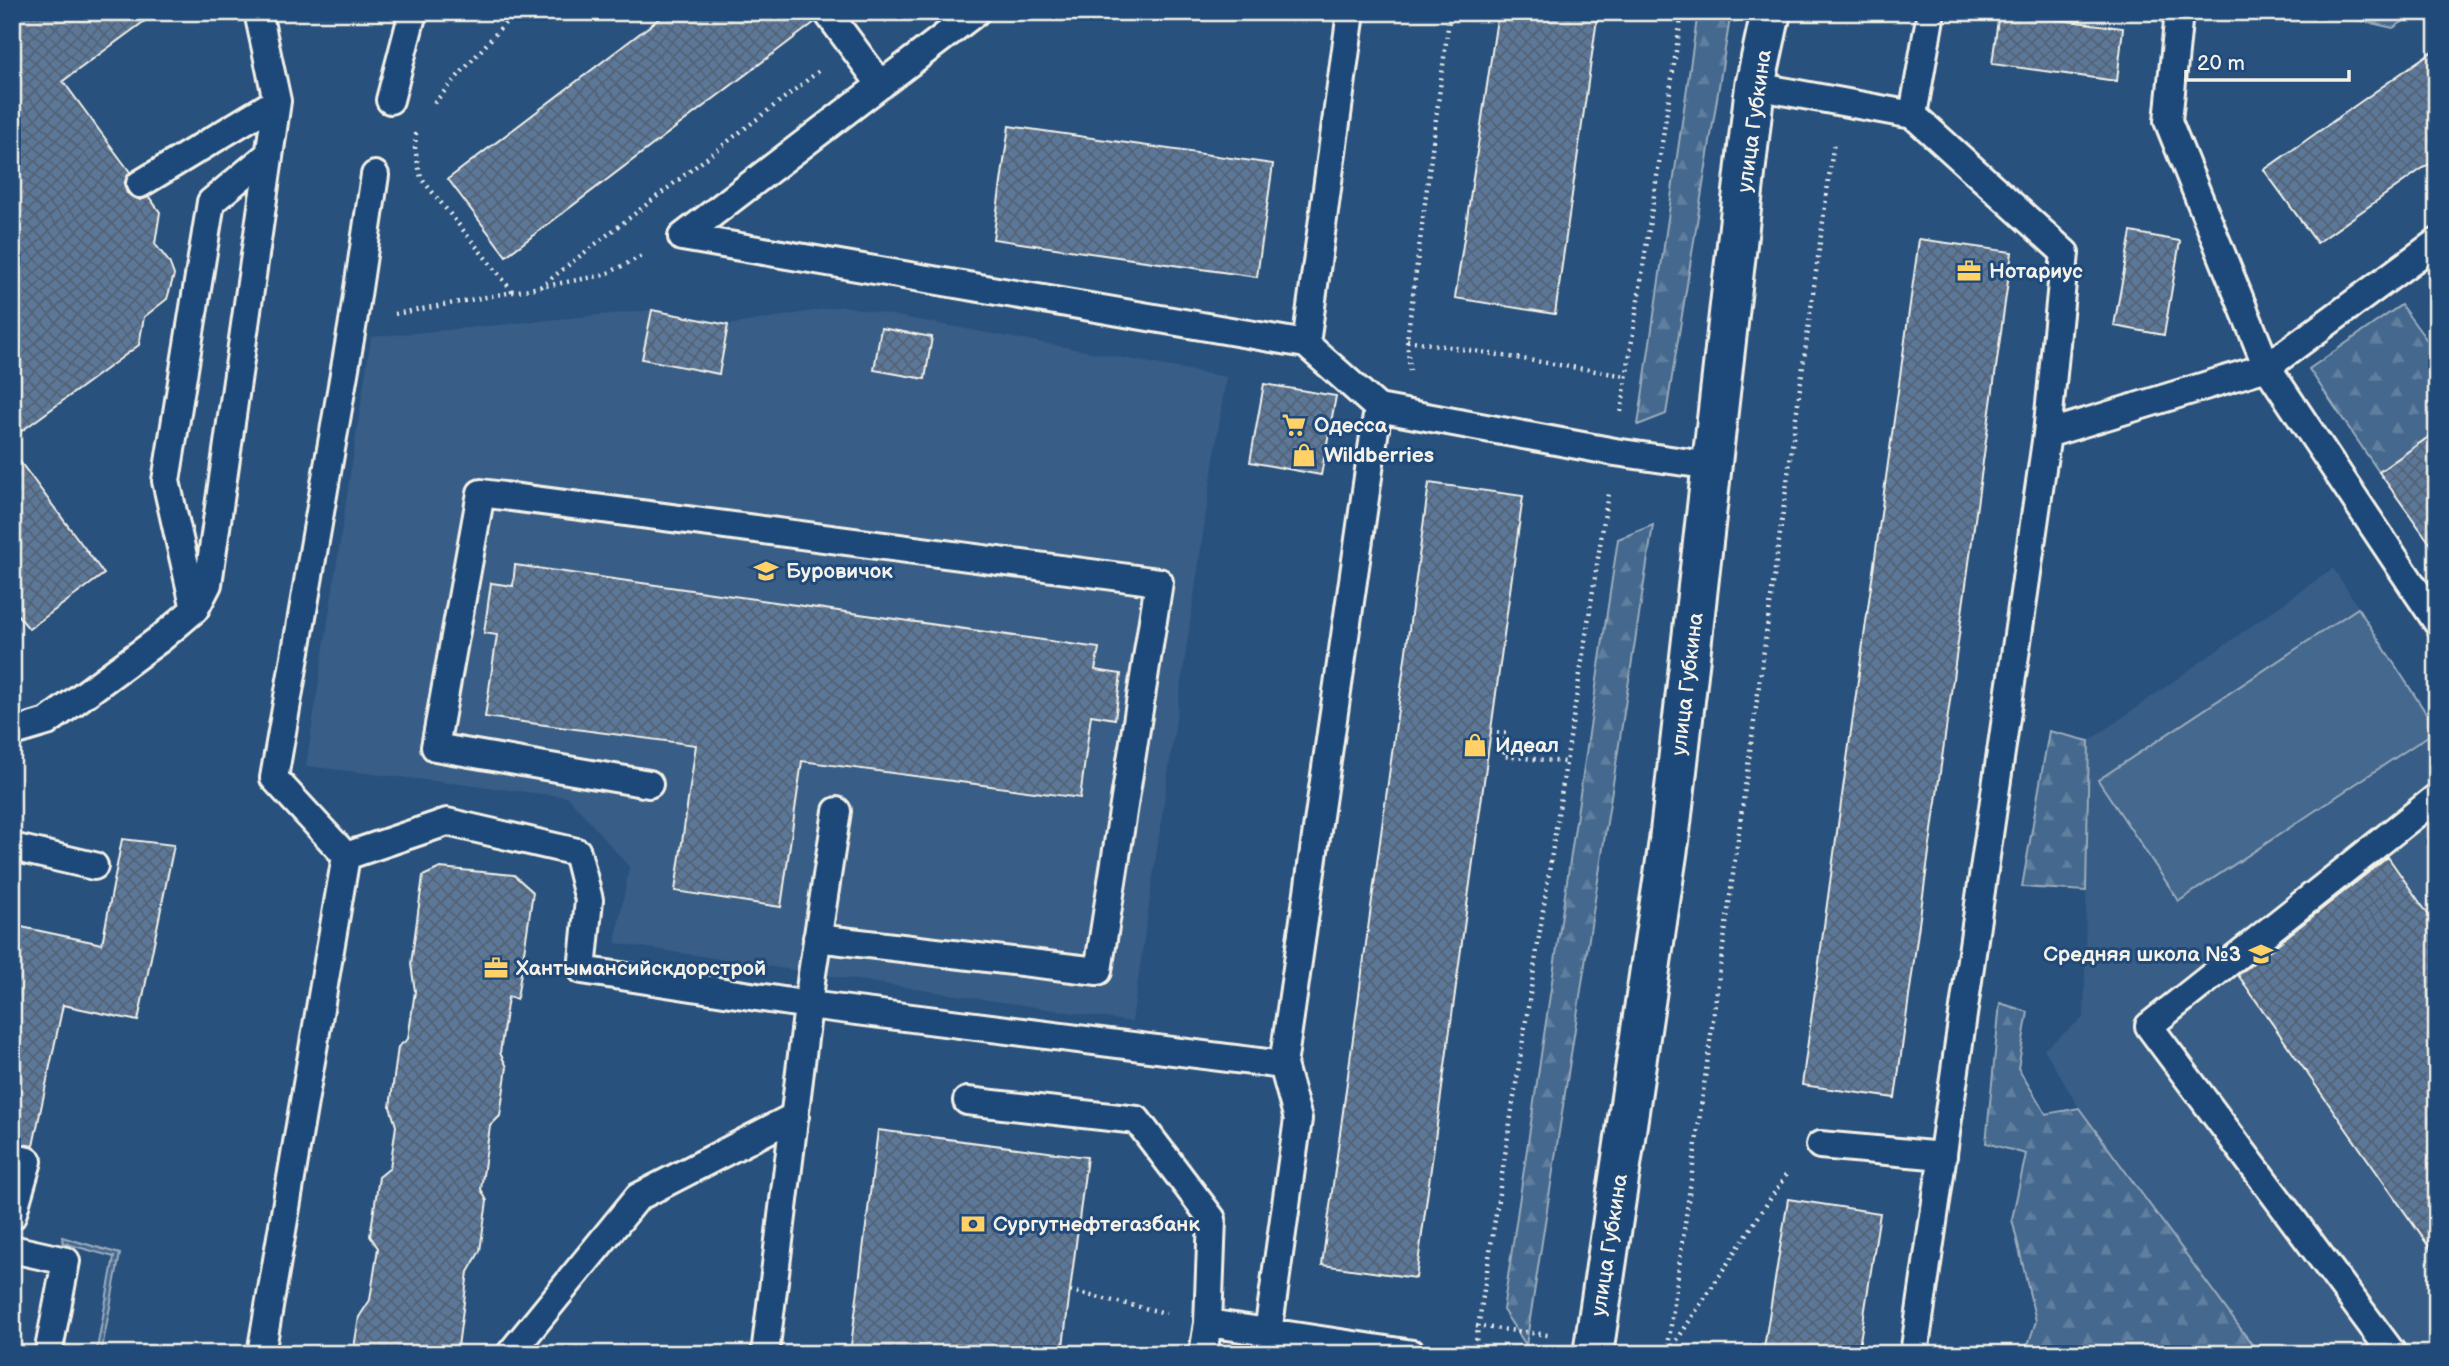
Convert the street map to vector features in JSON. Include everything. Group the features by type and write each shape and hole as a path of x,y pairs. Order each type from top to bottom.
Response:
{"main road":[{"name":"улица Губкина","path":"1593,1354 1669,841 1755,86 1771,12"}],"lane":[{"path":"12,729 20,730 47,722 161,638 195,609 208,583 277,101 258,12"},
{"path":"390,100 413,12"},
{"path":"827,12 881,85"},
{"path":"682,237 976,12"},
{"path":"1306,344 1351,12"},
{"path":"1913,115 1931,12"},
{"path":"2179,12 2168,121 2267,367 2437,622"},
{"path":"1755,86 1913,115 2065,253 2047,434 1914,1354"},
{"path":"140,184 277,101"},
{"path":"195,609 166,481 211,202 269,154"},
{"path":"346,856 274,778 353,323 374,175"},
{"path":"682,237 1306,344 1378,408 1615,452 1712,466"},
{"path":"2047,434 2267,367 2437,242"},
{"path":"1266,1343 1298,1119 1283,1065 1378,408"},
{"path":"649,784 435,747 481,493 1159,582 1098,971 817,938"},
{"path":"2393,1354 2149,1026 2437,797"},
{"path":"765,1354 817,938 837,811"},
{"path":"346,856 447,822 577,852 589,900 582,970 809,1005 1283,1065"},
{"path":"12,846 94,866"},
{"path":"261,1354 346,856"},
{"path":"967,1101 1137,1120 1212,1219 1208,1323 1203,1354"},
{"path":"510,1354 638,1197 795,1116"},
{"path":"1820,1145 1942,1156"},
{"path":"12,1157 28,1161 12,1216"},
{"path":"12,1249 66,1261 48,1354"},
{"path":"1208,1323 1266,1343 1413,1354"}],"path":[{"path":"426,112 515,12"},
{"path":"540,287 895,12"},
{"path":"1450,12 1406,340 1626,376"},
{"path":"1474,1354 1682,12"},
{"path":"1668,1354 1839,102"},
{"path":"417,122 415,149 421,178 513,292"},
{"path":"353,323 604,275 682,237"},
{"path":"1490,732 1506,733 1503,756 1565,762"},
{"path":"1668,1354 1790,1168 1820,1145"},
{"path":"1070,1291 1177,1316"}],"shaded area":[{"name":"Буровичок","path":"843,306 1226,377 1132,1022 615,943 629,867 568,797 306,766 371,337 652,310 728,325"},
{"name":"Средняя школа №3","path":"2333,568 2437,727 2437,1354 2064,1354 2079,1108 2044,1049 2084,1017 2089,741"}],"green space":[{"path":"1698,12 1731,12 1666,414 1638,425"},
{"path":"2361,12 2418,12 2393,28 2353,19"},
{"path":"2401,305 2437,354 2437,431 2379,472 2309,369"},
{"path":"1653,525 1526,1345 1503,1310 1618,539"},
{"path":"2358,608 2437,730 2179,901 2098,780"},
{"path":"2049,731 2089,741 2086,891 2022,887"},
{"path":"2000,1003 2028,1012 2018,1068 2046,1114 2079,1108 2259,1354 2025,1354 2036,1321 2012,1219 2026,1154 1986,1143"},
{"path":"62,1237 120,1254 101,1354 96,1354 114,1257 63,1243"}],"building":[{"path":"12,12 157,12 63,81 130,172 124,184 127,193 140,200 149,197 160,212 155,244 169,262 174,275 167,299 144,317 139,345 12,438"},
{"path":"668,12 811,12 815,22 506,256 448,179"},
{"path":"1498,12 1598,12 1555,314 1455,298"},
{"path":"1999,12 2123,28 2117,81 1992,64"},
{"path":"2437,48 2437,158 2317,243 2264,170"},
{"path":"1009,126 1273,164 1257,277 993,239"},
{"path":"2131,232 2180,241 2164,335 2114,326"},
{"path":"1919,239 2012,252 1895,1098 1802,1085"},
{"path":"652,310 728,325 719,374 642,359"},
{"path":"881,328 932,337 925,379 874,370"},
{"name":"Одесса","path":"1264,384 1336,396 1321,475 1250,462"},
{"path":"2437,431 2437,553 2379,472"},
{"path":"12,451 104,574 29,629 12,608"},
{"path":"1429,483 1523,496 1416,1278 1322,1265"},
{"path":"515,565 1099,648 1095,670 1121,674 1115,719 1091,715 1080,798 802,761 781,907 675,891 696,745 485,717 497,635 484,633 491,583 513,586"},
{"path":"122,839 174,845 138,1021 63,1005 33,1146 12,1142 12,925 102,944"},
{"path":"2388,857 2437,927 2437,1258 2238,975"},
{"path":"440,868 514,875 533,892 517,999 508,997 500,1053 507,1067 500,1116 490,1126 481,1189 487,1201 480,1251 468,1272 457,1354 353,1354 359,1317 370,1300 378,1248 370,1236 379,1177 390,1168 396,1126 390,1107 398,1047 408,1039 415,991 411,964 423,876"},
{"name":"Сургутнефтегазбанк","path":"878,1130 1087,1157 1062,1354 850,1354"},
{"path":"1788,1199 1880,1213 1858,1354 1763,1354"}],"place":[{"name":"Нотариус","path":"1969,271"},
{"name":"Одесса","path":"1294,425"},
{"name":"Wildberries","path":"1304,455"},
{"name":"Буровичок","path":"766,571"},
{"name":"Идеал","path":"1475,745"},
{"name":"Средняя школа №3","path":"2261,954"},
{"name":"Хантымансийскдорстрой","path":"496,968"},
{"name":"Сургутнефтегазбанк","path":"973,1224"}]}
